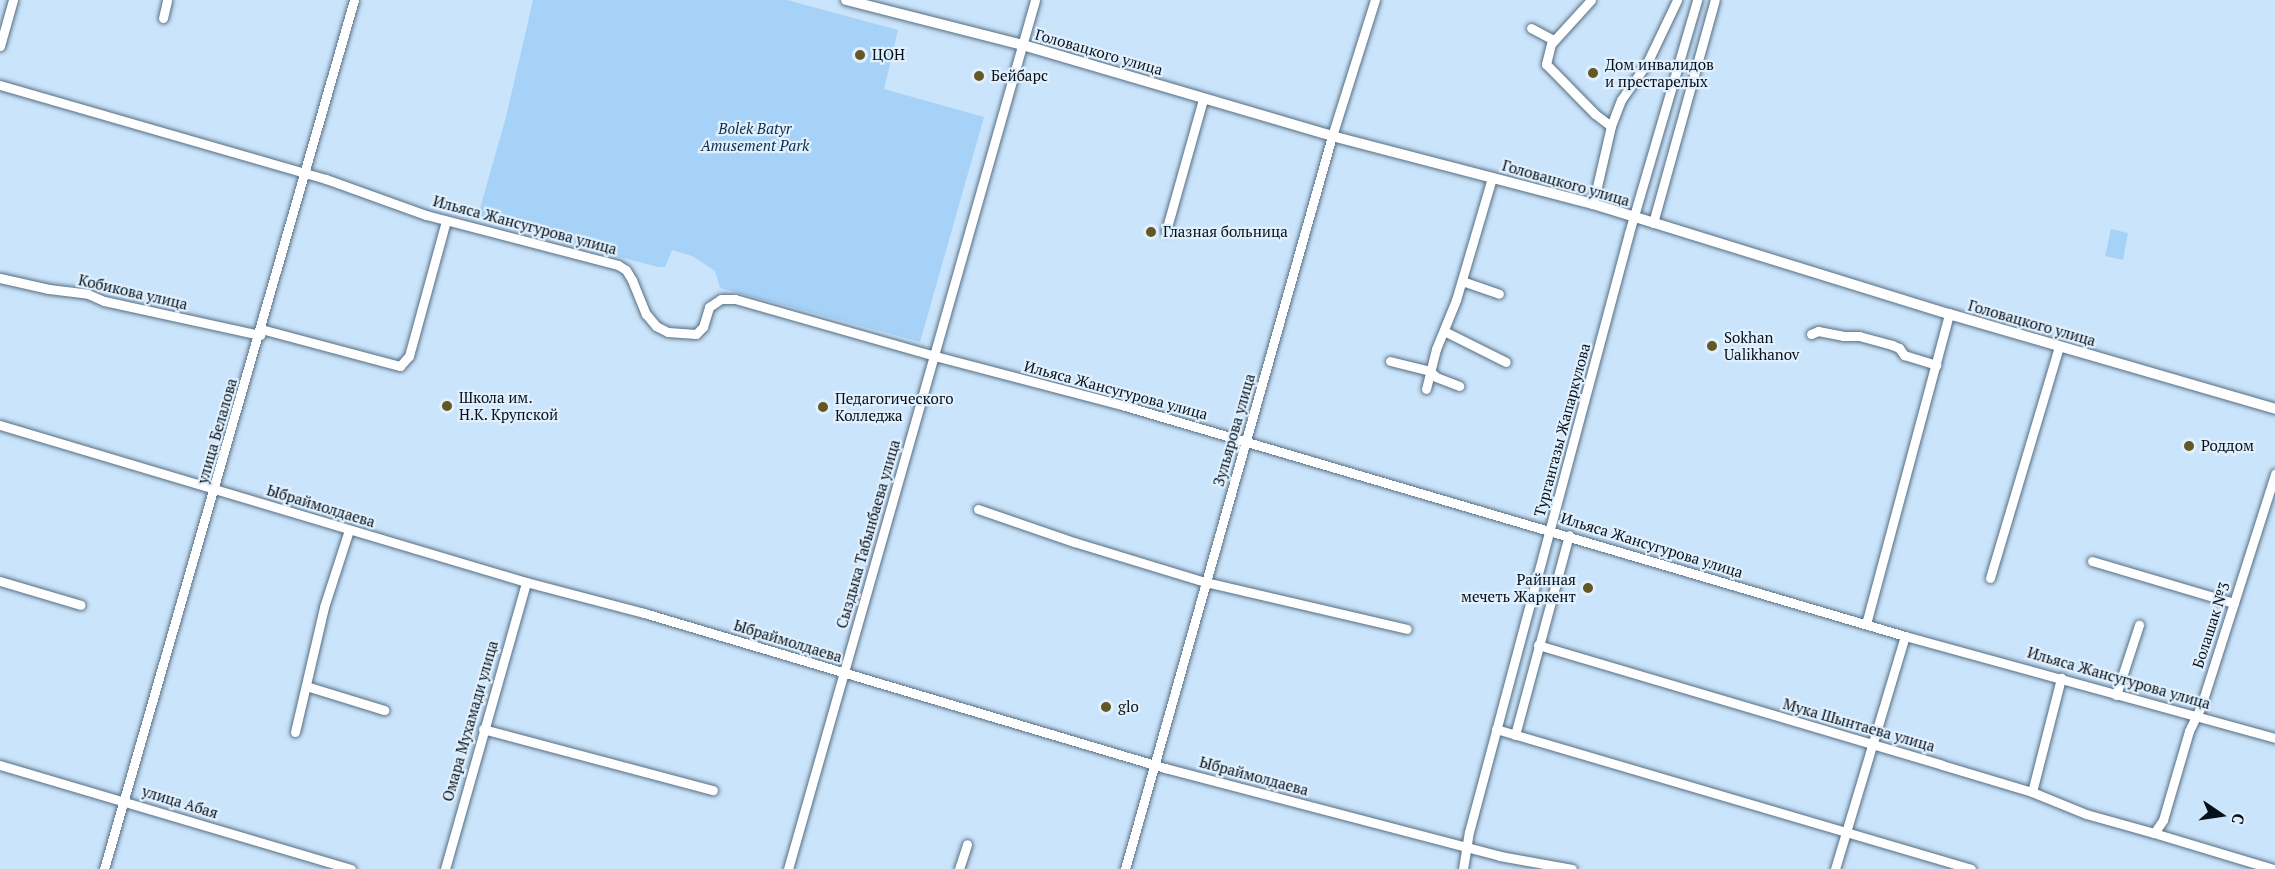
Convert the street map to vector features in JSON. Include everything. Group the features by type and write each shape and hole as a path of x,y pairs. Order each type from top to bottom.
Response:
{"main road":[{"name":"Головацкого улица","path":"846,0 1023,45 1332,136 1593,204 1949,314 2275,409"}],"street":[{"path":"0,46 13,0"},
{"path":"163,18 167,0"},
{"name":"улица Белалова","path":"104,869 261,332 303,172 354,0"},
{"name":"Сыздыка Табынбаева улица","path":"788,869 1035,0"},
{"name":"Зульярова улица","path":"1125,869 1332,136 1375,0"},
{"path":"1591,0 1554,40 1546,64 1595,114 1611,126"},
{"path":"1593,204 1611,126 1621,100 1647,63 1677,0"},
{"name":"Тургангазы Жапаркулова","path":"1463,869 1496,729 1634,218 1696,0"},
{"path":"1653,223 1715,0"},
{"path":"1531,28 1554,40"},
{"name":"Ильяса Жансугурова улица","path":"0,85 303,172 446,220 618,265 626,270 632,280 646,314 656,326 668,332 696,334 703,327 709,307 721,299 735,299 935,356 1125,406 1569,535 1905,636 2275,738"},
{"path":"1167,231 1203,99"},
{"path":"1426,389 1430,371 1462,281 1492,178"},
{"name":"Кобикова улица","path":"0,278 88,294 104,301 261,332 400,366 409,356 446,220"},
{"path":"1462,281 1499,294"},
{"path":"1866,624 1949,314"},
{"path":"1444,331 1506,362"},
{"path":"1811,334 1818,331 1843,336 1859,336 1892,345 1911,358 1937,364"},
{"path":"1990,578 2059,346"},
{"path":"1390,361 1430,371 1436,377 1459,386"},
{"name":"Ыбраймолдаева","path":"0,425 526,582 644,613 1156,764 1557,869 1572,869"},
{"name":"Болашак №3","path":"2154,833 2163,820 2194,716 2201,706 2275,474"},
{"path":"978,509 1074,542 1205,582 1407,629"},
{"path":"295,732 324,607 349,530"},
{"path":"1515,735 1569,535"},
{"path":"2092,561 2234,603"},
{"path":"0,581 81,605"},
{"name":"Омара Мухамади улица","path":"445,869 526,582"},
{"path":"2116,695 2139,625"},
{"path":"1835,869 1905,636"},
{"name":"Мука Шынтаева улица","path":"1538,645 2031,792 2086,814 2273,869"},
{"path":"2031,792 2061,678"},
{"path":"306,686 384,710"},
{"path":"483,729 714,790"},
{"path":"1496,729 1971,869"},
{"name":"улица Абая","path":"0,765 351,869"},
{"path":"959,869 967,844"}],"green space":[{"name":"Bolek Batyr Amusement Park","path":"533,0 787,0 898,30 884,89 984,117 920,342 720,288 715,271 692,256 672,250 665,267 658,267 477,219 506,117"},
{"path":"2111,229 2128,233 2123,260 2105,256"}],"place":[{"name":"ЦОН","path":"860,55"},
{"name":"Дом инвалидов и престарелых","path":"1593,73"},
{"name":"Бейбарс","path":"979,76"},
{"name":"Глазная больница","path":"1151,232"},
{"name":"Sokhan Ualikhanov","path":"1712,346"},
{"name":"Школа им. Н.К. Крупской","path":"447,406"},
{"name":"Педагогического Колледжа","path":"823,407"},
{"name":"Роддом","path":"2189,446"},
{"name":"Райнная мечеть Жаркент","path":"1588,588"},
{"name":"glo","path":"1106,707"}]}
